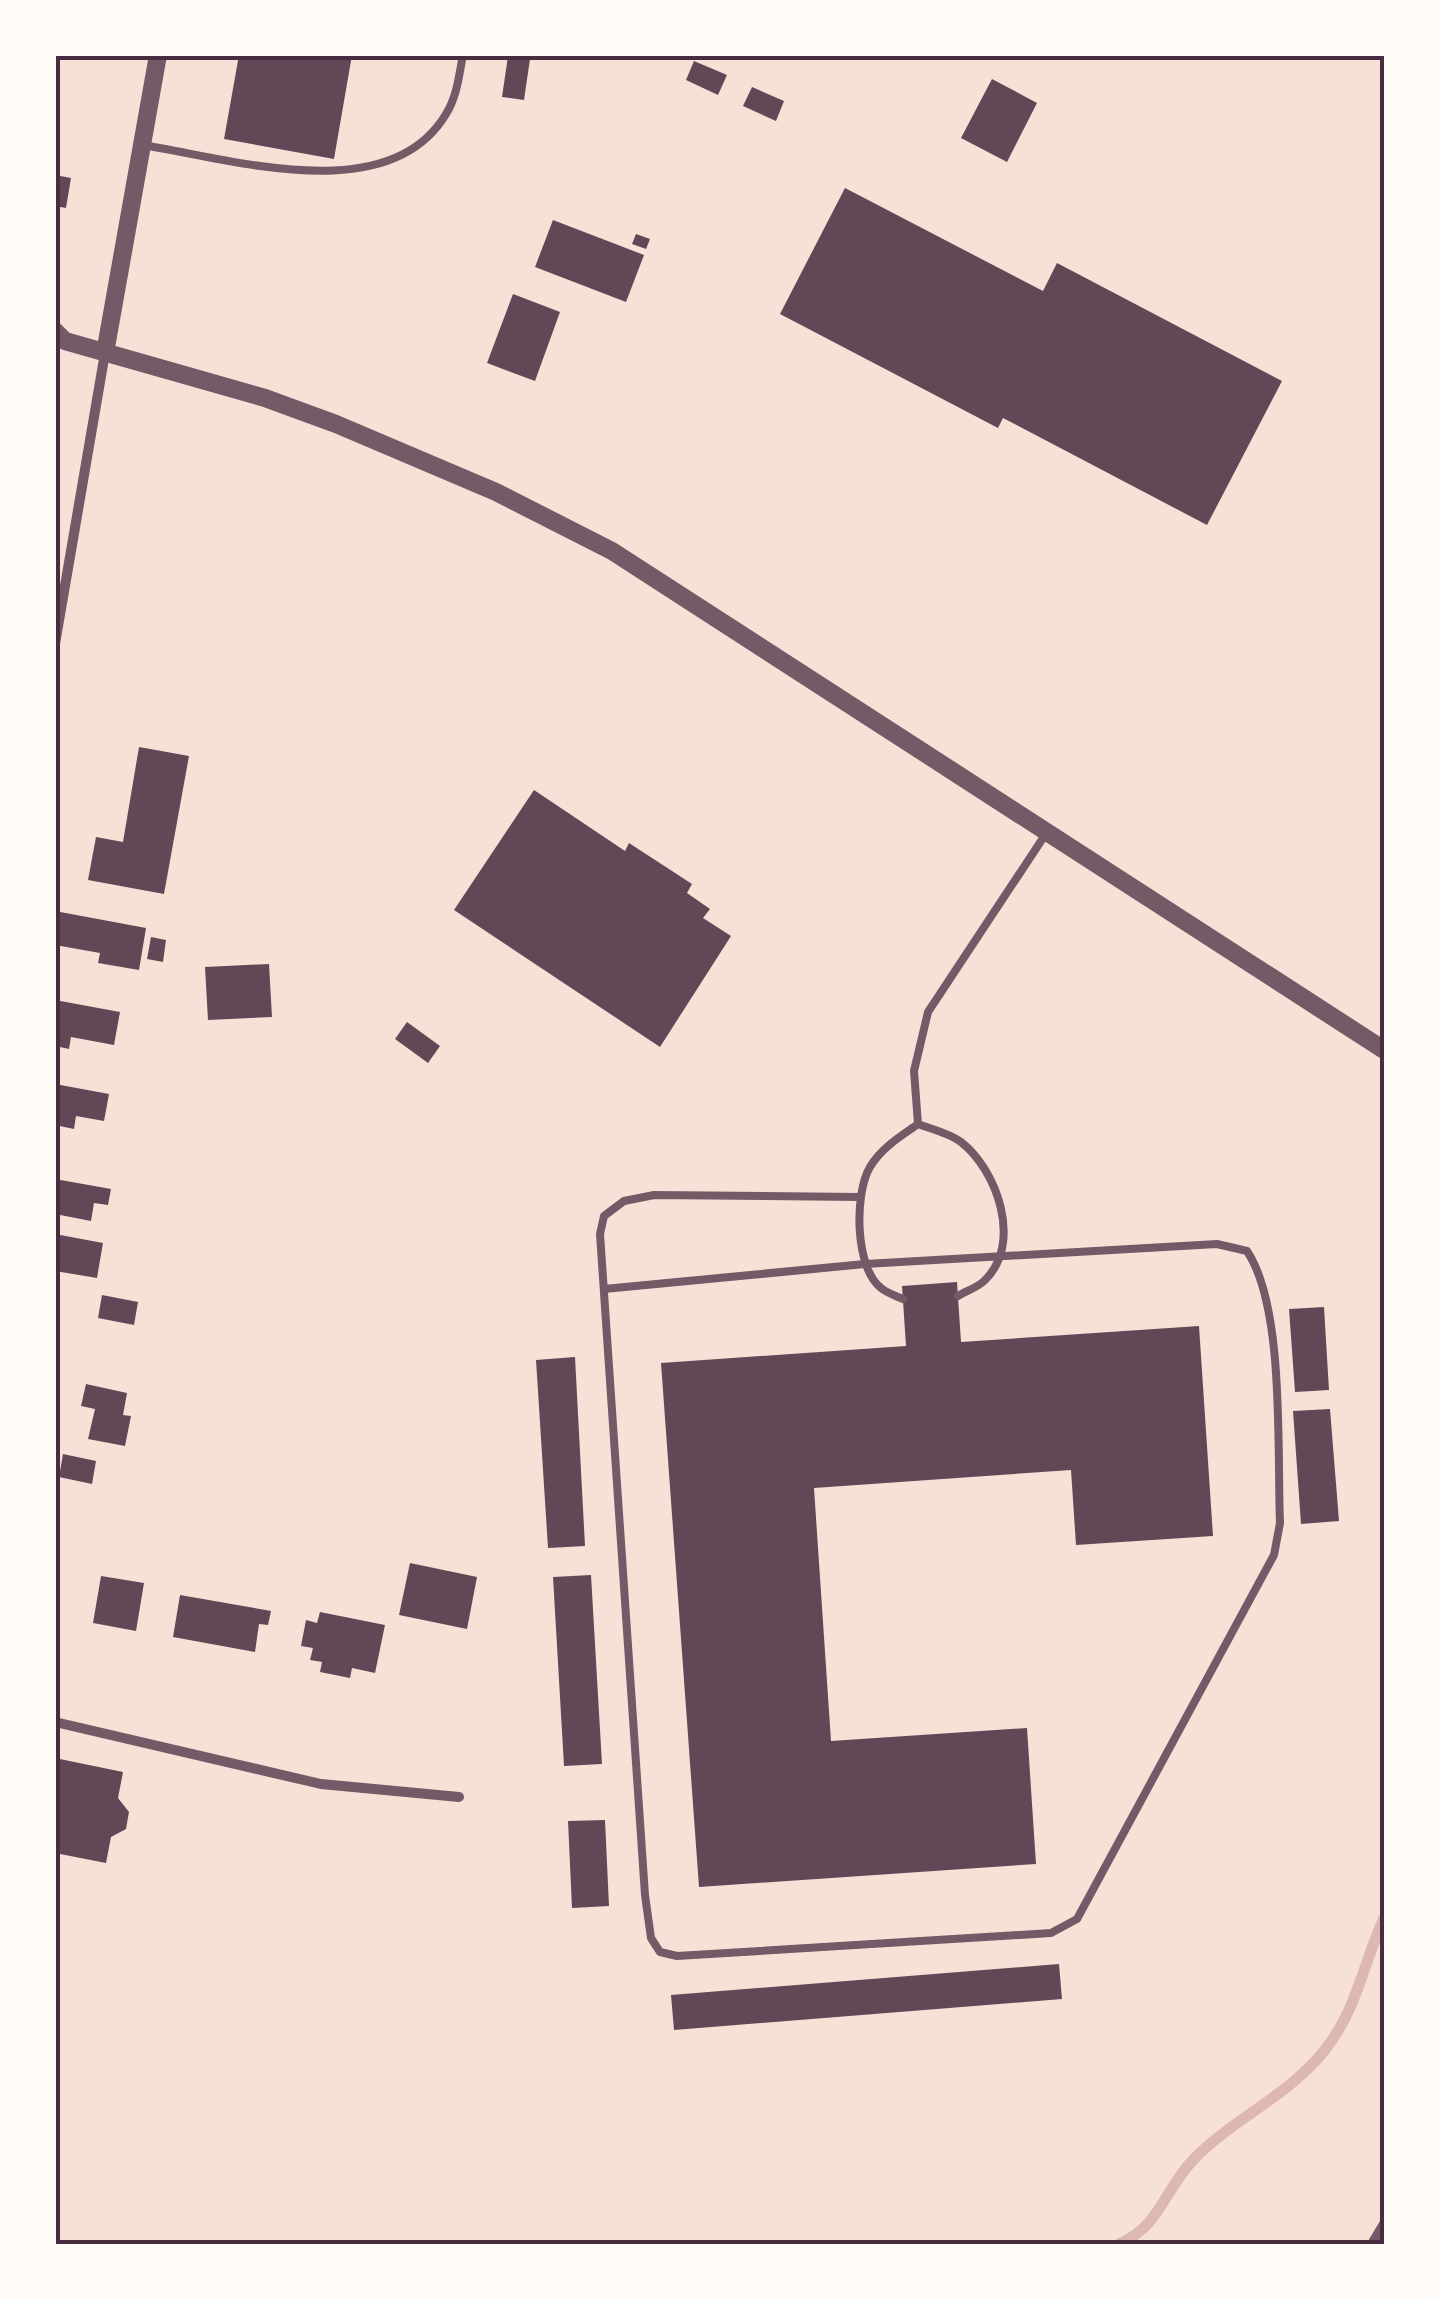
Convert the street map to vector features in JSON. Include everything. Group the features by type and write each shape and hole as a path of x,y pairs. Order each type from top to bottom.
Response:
{"street":[{"path":"55,644 158,55"},
{"path":"58,339 336,424 542,514 683,593 1384,1050"},
{"path":"55,1722 321,1784 459,1797"},
{"path":"1372,2244 1384,2224"}],"lane":[{"path":"142,145 330,174 362,169 400,154 435,128 452,102 463,55"},
{"path":"918,1124 914,1071 928,1012 1048,832"},
{"path":"903,1299 879,1288 865,1264 861,1197 868,1168 885,1148 918,1124"},
{"path":"918,1124 959,1140 986,1168 1002,1208 1000,1254 986,1280 958,1296"},
{"path":"604,1289 1000,1254 1217,1244 1247,1251 1262,1274 1271,1324 1280,1523 1274,1555 1077,1919 1051,1933 677,1956 660,1952 650,1938 600,1234 604,1216 624,1201 654,1194 861,1197"}],"building":[{"path":"239,55 352,55 334,159 224,139"},
{"path":"508,56 530,59 524,100 502,97"},
{"path":"694,61 727,75 718,95 686,80"},
{"path":"992,79 1037,103 1007,162 961,138"},
{"path":"752,87 784,101 776,121 743,106"},
{"path":"55,175 71,178 66,208 55,206"},
{"path":"845,188 1043,291 1057,263 1282,381 1207,525 1003,418 998,428 780,314"},
{"path":"553,220 644,255 626,302 535,267"},
{"path":"636,234 650,239 646,249 632,244"},
{"path":"513,294 560,312 535,381 487,363"},
{"path":"139,747 189,756 164,894 88,880 96,837 123,842"},
{"path":"534,790 625,851 629,843 692,884 687,893 710,909 703,918 731,936 660,1047 454,910"},
{"path":"55,911 146,928 139,970 98,963 100,953 55,945"},
{"path":"151,937 166,940 163,962 147,959"},
{"path":"269,964 272,1017 208,1020 205,967"},
{"path":"55,1000 120,1012 114,1045 71,1037 69,1049 55,1046"},
{"path":"407,1022 440,1046 428,1063 395,1039"},
{"path":"55,1084 109,1094 104,1121 76,1116 74,1129 55,1125"},
{"path":"55,1179 111,1189 108,1205 94,1203 91,1221 55,1214"},
{"path":"55,1234 103,1243 97,1278 55,1271"},
{"path":"957,1282 961,1342 1199,1326 1213,1536 1076,1545 1071,1470 814,1488 831,1741 1027,1728 1036,1864 699,1887 661,1363 906,1346 902,1286"},
{"path":"102,1295 138,1302 134,1325 98,1318"},
{"path":"1324,1307 1329,1390 1295,1392 1289,1309"},
{"path":"575,1357 585,1546 548,1548 536,1360"},
{"path":"86,1384 127,1393 123,1415 131,1416 125,1446 88,1439 95,1409 81,1406"},
{"path":"1330,1409 1339,1521 1301,1524 1293,1411"},
{"path":"63,1454 96,1461 92,1484 59,1477"},
{"path":"410,1563 477,1577 467,1629 399,1615"},
{"path":"591,1575 602,1764 564,1766 553,1577"},
{"path":"101,1576 144,1583 136,1631 93,1623"},
{"path":"180,1595 271,1611 268,1625 259,1624 255,1652 173,1637"},
{"path":"320,1612 385,1625 375,1673 352,1668 350,1678 320,1672 322,1662 310,1660 313,1648 301,1646 306,1620 317,1623"},
{"path":"55,1758 123,1772 118,1798 129,1812 126,1829 111,1837 106,1863 55,1853"},
{"path":"605,1820 609,1906 572,1908 568,1821"},
{"path":"1059,1964 1062,1999 674,2030 671,1995"}],"waterway":[{"path":"1119,2244 1153,2217 1194,2159 1294,2081 1324,2051 1352,2003 1384,1918"}]}
